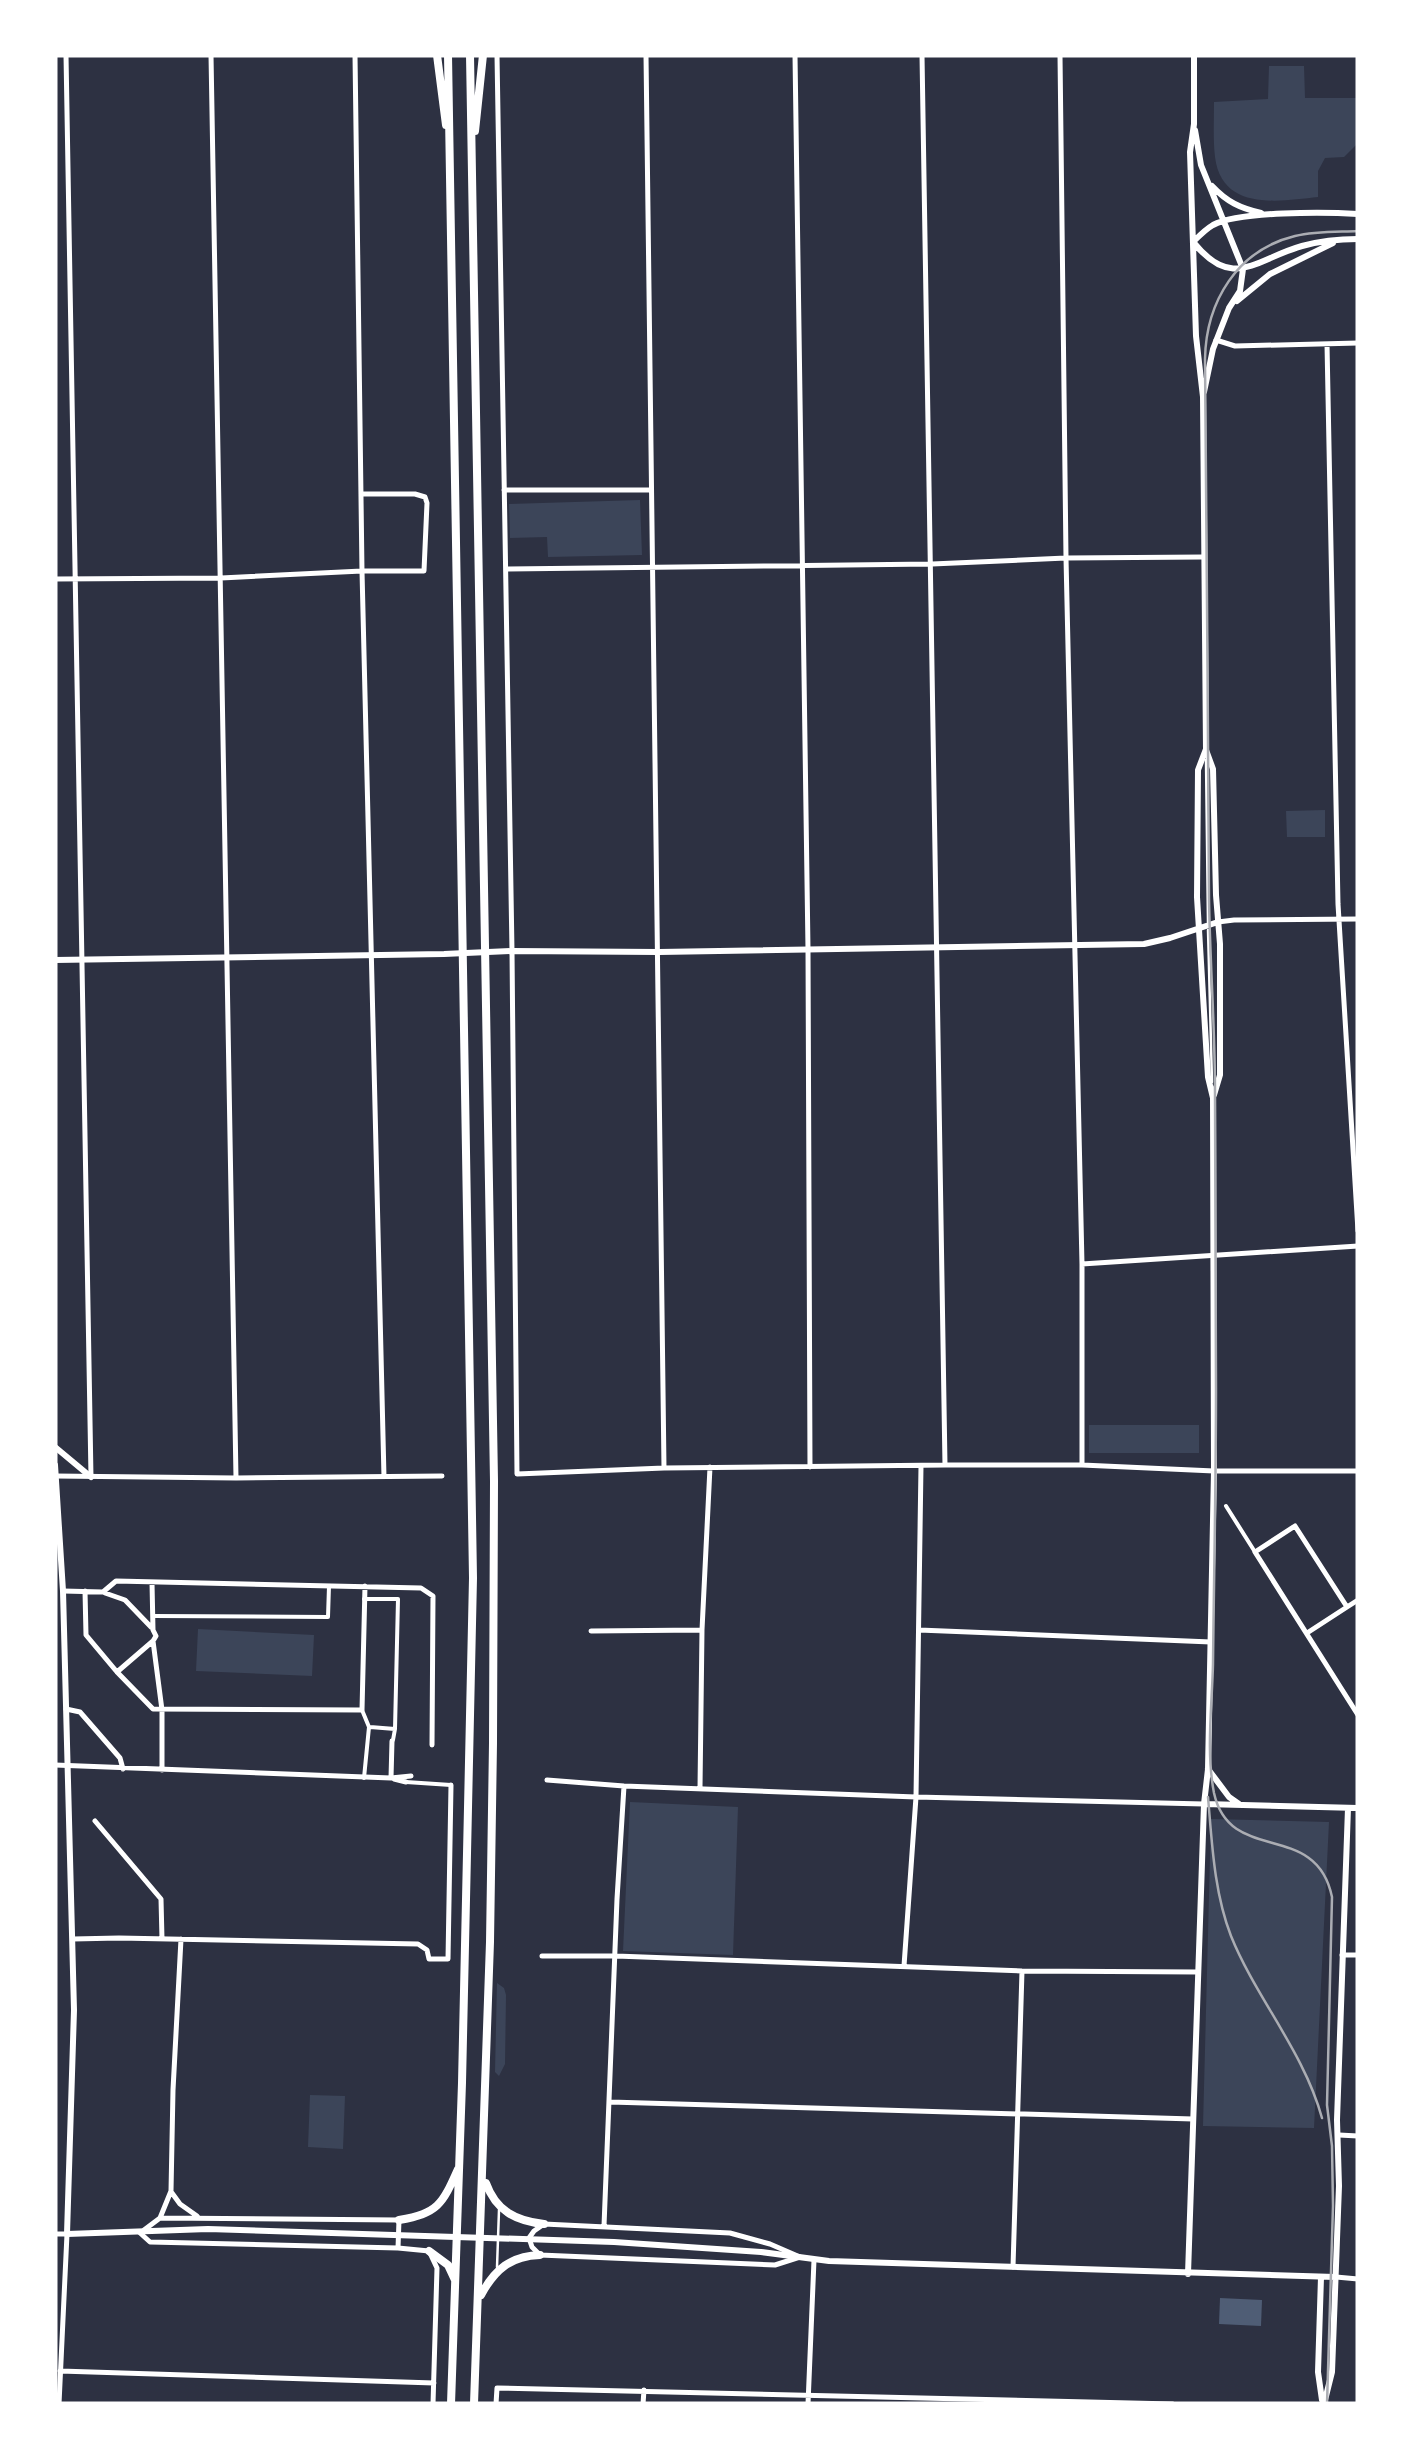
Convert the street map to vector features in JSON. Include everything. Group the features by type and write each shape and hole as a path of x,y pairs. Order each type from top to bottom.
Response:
{"main road":[{"path":"436,55 451,164"},
{"path":"448,55 473,1578 451,2404"},
{"path":"470,55 494,1480 483,2174 474,2404"},
{"path":"472,166 483,55"},
{"path":"399,2220 426,2215 440,2204 459,2165"},
{"path":"483,2174 499,2207 517,2218 544,2224"},
{"path":"428,2251 448,2265 456,2284"},
{"path":"480,2299 496,2273 514,2259 540,2255"}],"street":[{"path":"66,55 91,1476"},
{"path":"212,55 236,1478"},
{"path":"356,55 362,571 384,1476"},
{"path":"497,55 517,1474 945,1465 1082,1465 1214,1472 1358,1471"},
{"path":"646,55 664,1468"},
{"path":"795,55 808,949 810,1467"},
{"path":"922,55 945,1465"},
{"path":"1060,55 1066,558 1082,1264 1082,1465"},
{"path":"1194,55 1190,152 1196,336 1203,397 1206,748 1213,768 1221,989 1220,1075 1213,1098"},
{"path":"1194,124 1201,165 1243,269 1240,291 1216,340 1203,397"},
{"path":"1208,180 1226,201 1272,216"},
{"path":"1194,242 1224,221 1306,213 1358,214"},
{"path":"1194,242 1213,263 1243,269 1303,246 1358,239"},
{"path":"1229,308 1270,274 1342,240"},
{"path":"1216,340 1234,346 1358,343"},
{"path":"1327,344 1338,919 1358,1231"},
{"path":"503,490 652,490"},
{"path":"55,579 424,571 425,497 361,494"},
{"path":"506,569 1204,557"},
{"path":"1188,2274 1208,1768 1214,1472 1213,1098 1208,1077 1204,927 1197,897 1198,770 1206,748"},
{"path":"55,960 1144,944 1227,920 1358,919"},
{"path":"1082,1264 1358,1246"},
{"path":"55,1447 91,1476"},
{"path":"55,1465 63,1591 74,2042 67,2234 58,2347 59,2404"},
{"path":"904,1966 916,1796 921,1466"},
{"path":"700,1788 710,1467"},
{"path":"56,1476 442,1476"},
{"path":"1226,1506 1358,1715"},
{"path":"1255,1552 1295,1526 1347,1607"},
{"path":"103,1592 116,1581 421,1588 433,1596 432,1746"},
{"path":"152,1583 153,1630"},
{"path":"153,1616 328,1617 329,1586"},
{"path":"364,1778 369,1727 362,1710 365,1586"},
{"path":"63,1591 103,1592 125,1600 153,1630 153,1641 117,1672"},
{"path":"85,1591 86,1635 152,1709 362,1710"},
{"path":"364,1599 398,1599 391,1778"},
{"path":"1307,1632 1358,1600"},
{"path":"591,1632 702,1630"},
{"path":"919,1630 1211,1642"},
{"path":"153,1641 162,1710 162,1770"},
{"path":"65,1709 80,1712 120,1758 123,1769"},
{"path":"369,1727 395,1729"},
{"path":"55,1765 364,1778 411,1776"},
{"path":"1208,1768 1240,1804"},
{"path":"73,1939 418,1944 427,1950 428,1959 448,1960 451,1785 391,1778"},
{"path":"547,1780 624,1786 1358,1808"},
{"path":"604,2226 624,1786"},
{"path":"1324,2404 1332,2372 1336,2277 1337,2120 1348,1808"},
{"path":"94,1821 161,1900 162,1939"},
{"path":"141,2232 160,2218 171,2190 182,1939"},
{"path":"1342,1955 1358,1956"},
{"path":"542,1956 1022,1972 1198,1972"},
{"path":"1013,2267 1022,1972"},
{"path":"610,2102 1193,2119"},
{"path":"1339,2135 1358,2136"},
{"path":"171,2190 180,2204 200,2218"},
{"path":"160,2218 399,2220 398,2248"},
{"path":"544,2224 730,2233 800,2257 776,2265 540,2255 529,2238 544,2224"},
{"path":"55,2234 208,2228 712,2248 814,2260 1358,2278"},
{"path":"141,2232 150,2242 428,2251 437,2268 433,2404"},
{"path":"808,2404 814,2260"},
{"path":"1320,2276 1318,2372 1324,2404"},
{"path":"60,2371 434,2383"},
{"path":"496,2404 497,2388 1173,2404"},
{"path":"643,2404 644,2390"}],"lane":[{"path":"496,2273 499,2207"}],"shaded area":[{"path":"1269,66 1304,66 1305,98 1358,98 1358,143 1344,157 1325,158 1318,171 1318,197 1255,199 1229,187 1220,175 1214,150 1214,102 1268,99"},
{"path":"640,500 642,555 548,557 547,537 510,538 509,504"},
{"path":"1325,810 1325,837 1287,837 1286,811"},
{"path":"1089,1425 1199,1425 1199,1453 1089,1453"},
{"path":"198,1629 314,1635 312,1676 196,1671"},
{"path":"630,1802 738,1807 733,1955 623,1951"},
{"path":"1211,1819 1329,1822 1314,2128 1203,2126"},
{"path":"497,1983 506,1995 505,2064 499,2076 495,2072"},
{"path":"310,2095 345,2096 343,2149 308,2147"},
{"path":"1220,2298 1262,2300 1261,2326 1219,2324"}],"tram line":[{"path":"1327,2404 1333,2206 1327,2105 1332,1897 1323,1873 1309,1858 1237,1829 1223,1815 1214,1793 1210,1761 1216,1459 1215,1166 1205,359 1211,318 1241,266 1257,253 1295,236 1358,231"},
{"path":"1208,1797 1217,1885 1231,1936 1304,2070 1322,2118"}]}
